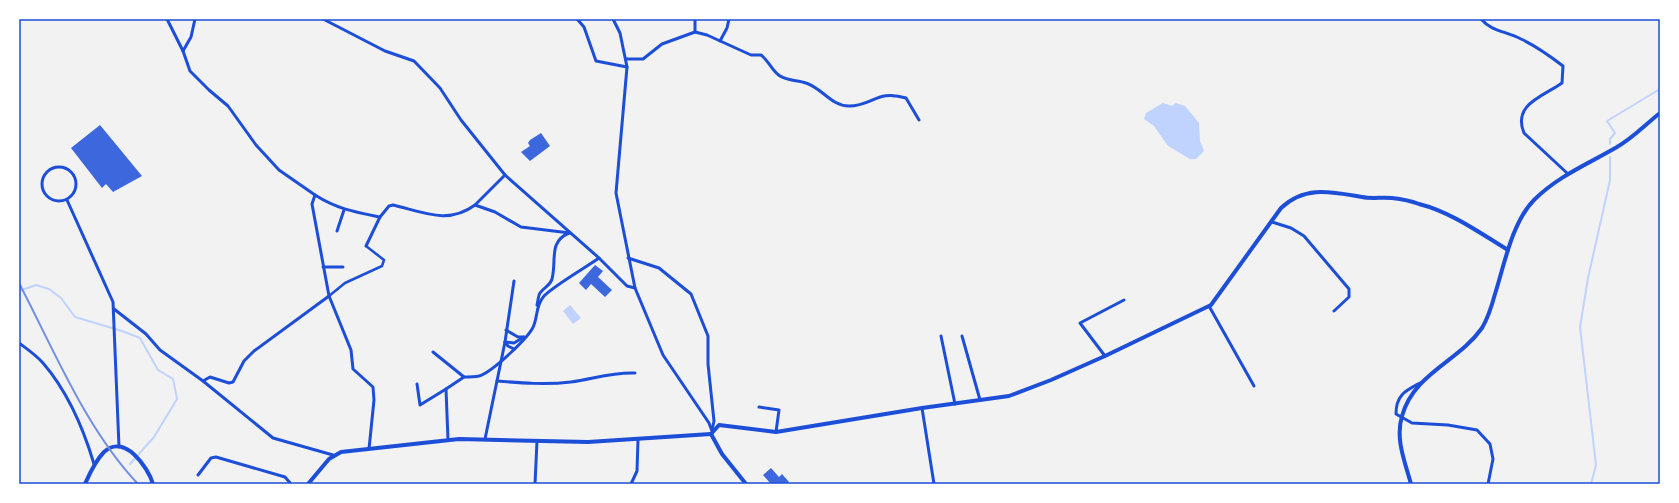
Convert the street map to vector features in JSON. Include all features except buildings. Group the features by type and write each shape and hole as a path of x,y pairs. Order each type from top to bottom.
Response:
{"street":[{"path":"167,19 183,51 190,71 228,106 256,145 279,170 330,205 344,210 380,217"},
{"path":"183,51 191,37 195,19"},
{"path":"323,19 385,51 414,61 440,88 461,120 505,175 599,258 627,286 635,288"},
{"path":"577,19 584,27 596,61 627,67"},
{"path":"613,19 620,33 627,67 616,193 635,288 663,355 709,423 722,454 743,483"},
{"path":"694,19 695,32"},
{"path":"720,41 727,28 729,19"},
{"path":"1481,19 1491,29 1506,32 1521,39 1563,66 1562,83 1529,102 1523,113 1521,126 1524,133 1567,173"},
{"path":"626,59 643,59 662,44 695,32 751,54 762,55 779,75 784,78 807,83 832,102 849,106 863,104 883,95 896,95 906,98 919,120"},
{"path":"1488,484 1493,459 1490,444 1477,430 1448,425 1412,423 1396,414 1396,403 1404,392 1421,382 1467,344 1482,328 1490,311 1514,232 1532,201 1567,173 1619,146 1660,113"},
{"path":"56,166 66,168 74,177 76,188 67,200 54,200 45,194 42,180 49,169 56,166"},
{"path":"203,381 210,377 229,383 233,382 244,361 254,351 345,283 382,266 384,260 381,256 366,246 380,217 389,206 393,205 448,217 464,213 505,175"},
{"path":"308,484 333,456 341,452 369,448 448,440 485,439 588,442 638,440 712,432 719,424 776,432 922,408 1009,396 1051,380 1105,356 1209,306 1281,208 1291,198 1311,193 1325,191 1363,198 1392,198 1420,204 1465,223 1508,250"},
{"path":"315,195 312,204 329,296 351,350 353,369 373,387 374,400 369,448"},
{"path":"67,200 113,302 119,447"},
{"path":"475,204 495,212 521,227 570,233"},
{"path":"337,231 344,210"},
{"path":"1272,222 1291,228 1304,236 1349,289 1350,296 1334,311"},
{"path":"417,384 420,405 464,378 479,376 492,369 514,349 534,325 540,293 549,285 552,279 556,245 561,237 570,233"},
{"path":"537,307 544,296 599,258"},
{"path":"628,258 659,268 691,294 708,336 708,364 714,421 712,432"},
{"path":"323,266 343,267"},
{"path":"485,439 505,342 514,281"},
{"path":"1105,356 1080,323 1124,300"},
{"path":"1209,306 1254,386"},
{"path":"114,309 146,334 160,350 203,381 273,438 333,456"},
{"path":"506,330 518,338 526,336"},
{"path":"505,342 514,342 526,336"},
{"path":"941,336 955,404"},
{"path":"962,336 980,400"},
{"path":"505,342 508,346 514,349"},
{"path":"19,343 42,362 65,392 87,439 94,464"},
{"path":"433,352 464,378"},
{"path":"497,381 539,384 571,382 618,372 635,373"},
{"path":"1411,484 1401,448 1399,433 1402,416 1410,395 1421,382"},
{"path":"446,389 448,440"},
{"path":"759,407 779,410 776,432"},
{"path":"922,408 934,484"},
{"path":"631,484 637,471 638,440"},
{"path":"535,484 537,441"},
{"path":"85,484 94,464 105,452 110,448 119,447 129,450 138,458 154,484"},
{"path":"198,475 211,458 216,457 285,477 291,484"}],"water":[{"path":"1163,103 1172,106 1176,103 1185,106 1199,123 1200,141 1204,151 1196,159 1190,159 1168,146 1154,126 1144,119 1146,113"},
{"path":"570,305 581,318 573,324 563,311"}],"waterway":[{"path":"1610,144 1610,139 1615,133 1607,121 1660,89"},
{"path":"1591,484 1596,465 1580,327 1588,278 1610,180 1610,157"},
{"path":"19,291 36,285 49,289 61,298 75,317 140,338 158,370 173,379 177,399 154,437 130,464"}],"railway":[{"path":"19,283 58,362 87,414 102,439 138,484"}]}
